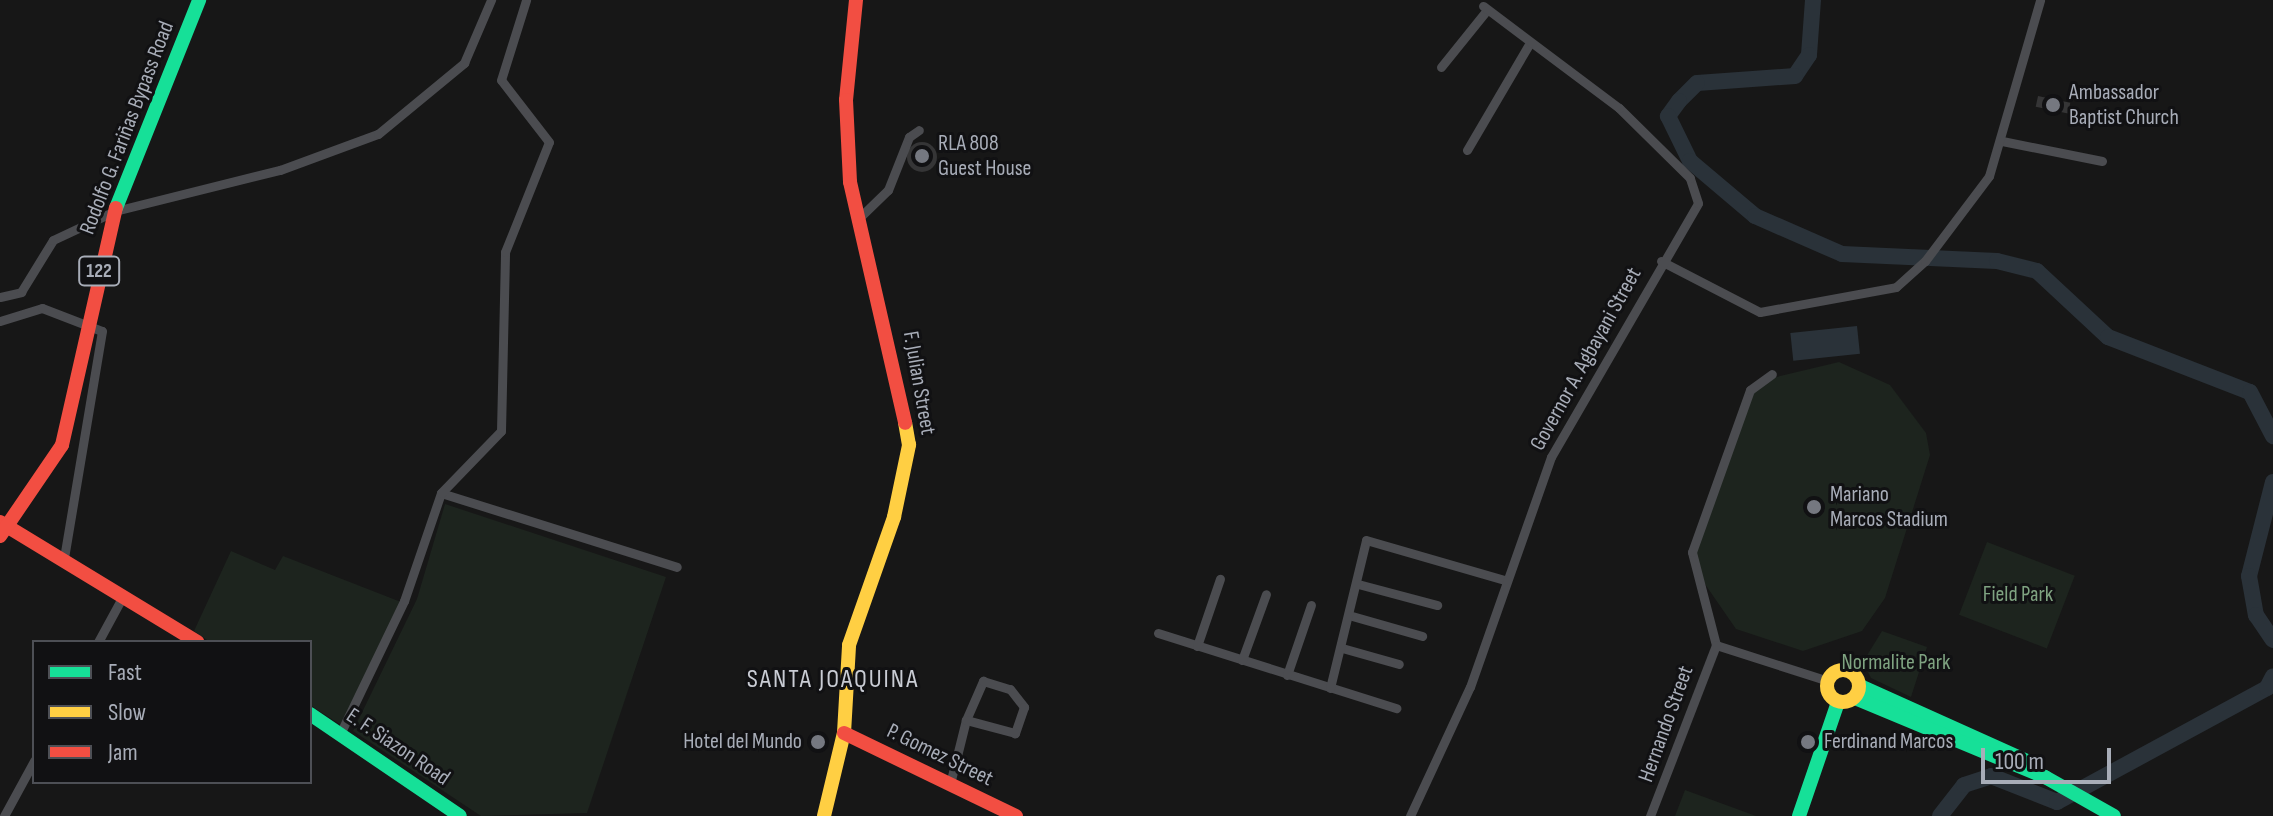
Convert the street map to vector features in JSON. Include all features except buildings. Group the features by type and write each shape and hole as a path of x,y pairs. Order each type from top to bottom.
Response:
{"main road":[{"name":"Rodolfo G. Fariñas Bypass Road","path":"3,528 62,445 115,211 199,0"},
{"name":"F. Julian Street","path":"824,816 844,733 849,645 894,517 909,445 893,349 857,220 845,127 856,0"},
{"path":"3,528 64,559 194,640"},
{"path":"1838,702 1828,681 1846,670 1857,692 2045,777 2114,816"},
{"path":"1799,816 1838,702 1857,692"},
{"name":"E. F. Siazon Road","path":"312,715 460,816"},
{"name":"P. Gomez Street","path":"844,733 1016,816"}],"street":[{"path":"0,297 21,292 53,240 115,211 293,166 378,134 464,63 491,0"},
{"path":"340,734 404,601 441,493 493,447 503,420 505,252 549,142 501,80 526,0"},
{"path":"1661,261 1760,312 1877,294 1925,261 1989,176 2002,141 2040,0"},
{"name":"Governor A. Agbayani Street","path":"1410,816 1470,687 1505,580 1551,457 1661,261 1695,217 1695,186 1619,108 1528,46 1485,8 1441,67"},
{"path":"1467,150 1528,46"},
{"path":"857,220 871,214 888,190 919,130"},
{"path":"2002,141 2102,161"},
{"path":"0,321 33,308 88,323 102,331 98,381 64,559"},
{"path":"1772,374 1750,390 1692,552 1716,645 1828,681"},
{"path":"441,493 677,567"},
{"path":"1330,688 1352,616 1366,540 1505,580"},
{"path":"1197,646 1220,579"},
{"path":"1358,584 1437,605"},
{"path":"1242,660 1266,594"},
{"path":"99,640 123,596"},
{"path":"1287,675 1311,605"},
{"path":"1352,616 1422,636"},
{"path":"1158,633 1396,708"},
{"name":"Hernando Street","path":"1650,816 1716,645"},
{"path":"1342,648 1399,664"},
{"path":"950,784 966,720 983,681 1010,689 1024,707 1015,733 966,720"},
{"path":"4,816 32,765"}],"green space":[{"name":"Mariano Marcos Stadium","path":"1839,362 1890,385 1926,433 1930,455 1885,598 1862,631 1803,651 1736,629 1698,574 1696,553 1751,395 1768,379"},
{"path":"445,504 666,577 587,813 481,816 353,731 417,599"},
{"name":"Field Park","path":"1987,542 2075,576 2047,649 1959,615"},
{"path":"231,551 275,570 283,556 401,602 341,725 312,706 312,640 207,640 194,631"},
{"name":"Normalite Park","path":"1882,631 1927,647 1911,697 1871,678 1863,662"},
{"path":"1685,790 1756,816 1675,816"}],"shaded area":[{"path":"1857,326 1860,354 1793,361 1790,333"}],"waterway":[{"path":"1813,0 1809,55 1795,76 1697,83 1679,101 1668,116 1690,161 1755,216 1842,254 1997,261 2037,271 2108,337 2250,392 2273,436"},
{"path":"2273,482 2249,576 2256,615 2273,640"},
{"path":"1940,816 1964,785 1991,776 2057,802 2267,688 2273,676"}],"traffic: fast":[{"path":"116,208 199,0"},
{"path":"1860,686 2031,763"},
{"path":"1855,698 2045,777 2114,816"},
{"path":"1799,816 1838,702"},
{"path":"312,715 460,816"}],"traffic: slow":[{"path":"824,816 844,733 849,645 894,517 909,445 905,423"},
{"path":"1843,670 1855,674 1859,686 1855,698 1843,702 1831,698 1827,686 1831,674 1843,670"}],"traffic: jam":[{"path":"856,0 846,100 850,182 905,423"},
{"path":"0,536 62,445 116,208"},
{"path":"0,522 194,640"},
{"path":"844,733 1016,816"}],"place":[{"name":"Ambassador Baptist Church","path":"2053,105"},
{"name":"RLA 808 Guest House","path":"922,156"},
{"name":"Mariano Marcos Stadium","path":"1814,507"},
{"name":"Hotel del Mundo","path":"818,742"},
{"name":"Ferdinand Marcos","path":"1808,742"}],"district":[{"name":"SANTA JOAQUINA","path":"833,680"}]}
